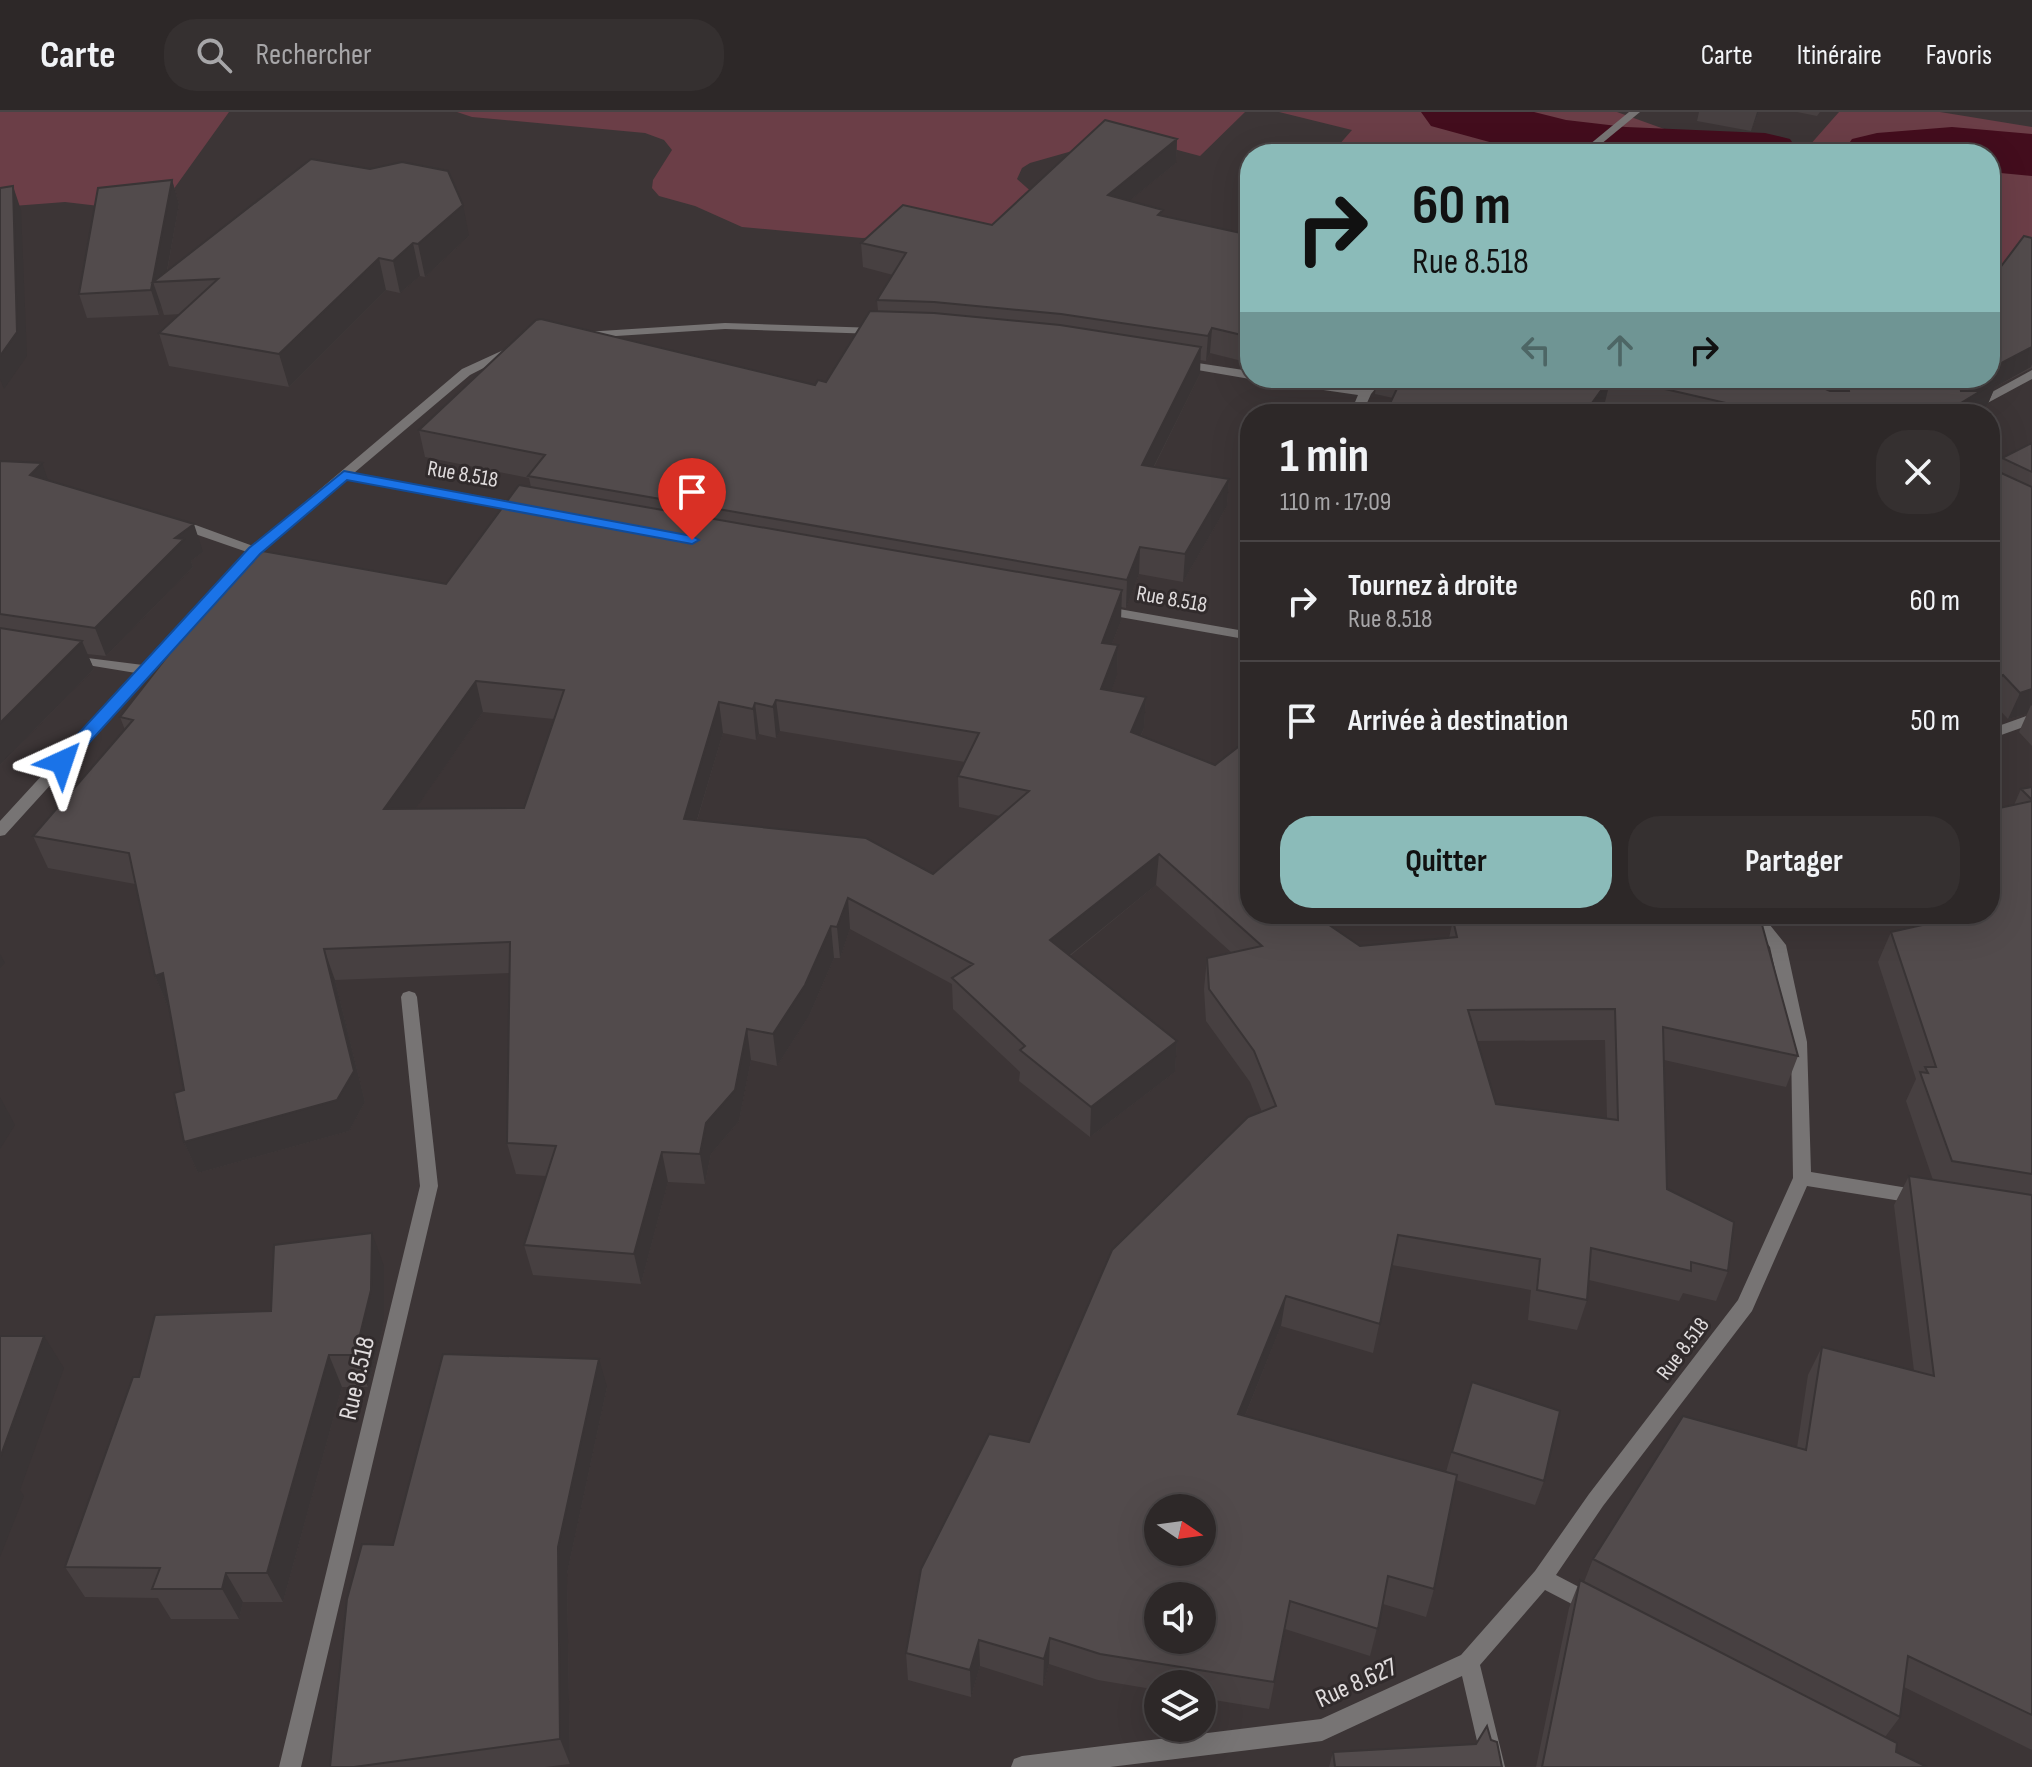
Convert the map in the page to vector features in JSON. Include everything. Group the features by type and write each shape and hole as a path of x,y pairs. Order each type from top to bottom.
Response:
{"street":[{"path":"1595,144 1635,112"},
{"path":"578,336 725,326 890,332"},
{"path":"0,831 255,551 466,372 512,348 536,341"},
{"path":"1162,361 1240,373"},
{"path":"1976,404 2032,374"},
{"path":"1333,388 1365,393"},
{"path":"1360,404 1369,388"},
{"name":"Rue 8.518","path":"344,475 540,511"},
{"path":"168,520 255,551"},
{"name":"Rue 8.518","path":"1079,606 1240,634"},
{"path":"58,656 146,670"},
{"path":"2000,730 2032,719"},
{"name":"Rue 8.518","path":"1469,1662 1542,1578 1596,1500 1745,1305 1802,1178 1799,1042 1778,945 1760,924"},
{"name":"Rue 8.518","path":"290,1767 429,1186 409,997"},
{"path":"1802,1178 1940,1201"},
{"path":"1542,1578 1612,1615"},
{"path":"1469,1662 1494,1767"},
{"name":"Rue 8.627","path":"1022,1767 1322,1730 1469,1662"}],"shaded area":[{"path":"0,112 229,112 168,197 99,206 65,202 0,207"},
{"path":"457,112 1245,112 1200,156 1125,136 1030,163 1022,168 1017,179 1035,195 1003,231 862,238 742,227 695,206 659,196 652,188 653,180 672,150 664,140 645,133 472,117"},
{"path":"1279,112 1617,112 1667,130 1791,144 1340,144 1352,130"},
{"path":"1839,112 1940,112 2032,127 2032,260 2000,286 2000,144 1811,144"}],"building":[{"path":"1105,120 1177,139 1108,195 1163,210 1158,215 1240,233 1240,335 1212,328 1208,336 1061,314 877,300 906,253 861,243 903,205 992,225"},
{"path":"311,159 370,169 402,162 448,171 463,205 393,261 379,258 279,354 159,333 218,279 153,282"},
{"path":"172,180 151,290 79,294 98,188"},
{"path":"13,186 17,332 0,356 0,188"},
{"path":"2024,236 2032,238 2032,347 2000,364 2000,268"},
{"path":"870,311 934,313 1060,325 1201,347 1142,465 1229,479 1185,554 1140,547 1127,580 528,476 545,455 419,430 536,320 815,385 818,380 826,382"},
{"path":"1397,388 1603,388 1591,404 1390,404"},
{"path":"1661,388 1823,388 1849,391 1849,388 1960,388 1961,391 1977,391 1986,388 1959,404 1730,404"},
{"path":"2032,443 2032,472 2002,458"},
{"path":"0,461 42,463 30,475 194,524 175,538 184,539 95,628 0,614"},
{"path":"2000,472 2032,487 2032,689 2020,693 2003,675 2000,676"},
{"path":"519,485 1122,590 1102,643 1118,645 1101,689 1146,697 1131,732 1215,765 1240,746 1240,924 1328,924 1360,946 1457,937 1454,924 1762,924 1798,1056 1663,1027 1667,1189 1734,1222 1728,1271 1691,1262 1691,1271 1591,1248 1587,1300 1537,1290 1540,1259 1398,1235 1380,1324 1286,1296 1238,1414 1457,1475 1434,1589 1388,1576 1378,1629 1290,1601 1274,1682 1216,1673 1216,1670 1100,1654 1050,1638 1044,1659 979,1640 970,1670 906,1653 921,1569 989,1434 1029,1442 1112,1250 1248,1117 1276,1106 1254,1051 1209,989 1207,958 1262,946 1159,854 1050,940 1177,1041 1091,1107 1020,1050 1025,1046 952,978 973,964 848,898 837,927 831,926 805,985 773,1034 747,1029 735,1090 706,1123 700,1154 662,1152 634,1254 524,1245 556,1146 507,1143 510,942 324,949 354,1071 337,1100 184,1142 174,1093 184,1090 163,973 155,976 129,853 33,836 133,720 120,717 251,549 446,584","holes":["476,681 564,690 524,808 384,809","776,700 979,733 958,776 1029,791 933,874 866,838 684,819 719,702 753,709 755,703 773,707","1615,1009 1618,1120 1496,1104 1468,1010"]},
{"path":"0,628 82,641 0,723"},
{"path":"2032,787 2032,800 2021,789"},
{"path":"2032,801 2032,1174 1952,1161 1920,1072 1928,1073 1925,1067 1936,1067 1891,932 1927,924 2000,924 2000,808"},
{"path":"1909,1176 2032,1195 2032,1715 1908,1656 1900,1717 1593,1559 1683,1416 1806,1450 1822,1347 1934,1376"},
{"path":"372,1233 371,1290 355,1355 329,1355 267,1573 226,1573 222,1589 152,1589 160,1568 65,1567 133,1377 139,1377 155,1315 271,1311 274,1245"},
{"path":"0,1336 44,1336 0,1458"},
{"path":"443,1354 599,1359 558,1547 560,1739 354,1767 330,1767 347,1599 362,1544 393,1545"},
{"path":"1472,1382 1560,1411 1544,1481 1452,1452"},
{"path":"1580,1580 1897,1743 1896,1752 1927,1767 1542,1767"},
{"path":"1487,1726 1491,1740 1497,1742 1502,1767 1335,1767 1333,1752 1476,1744"}],"waterway":[{"path":"1455,112 1564,141 1591,144"},
{"path":"2000,152 2032,155"}],"route":[{"path":"62,762 255,551 344,475 692,540"}]}
